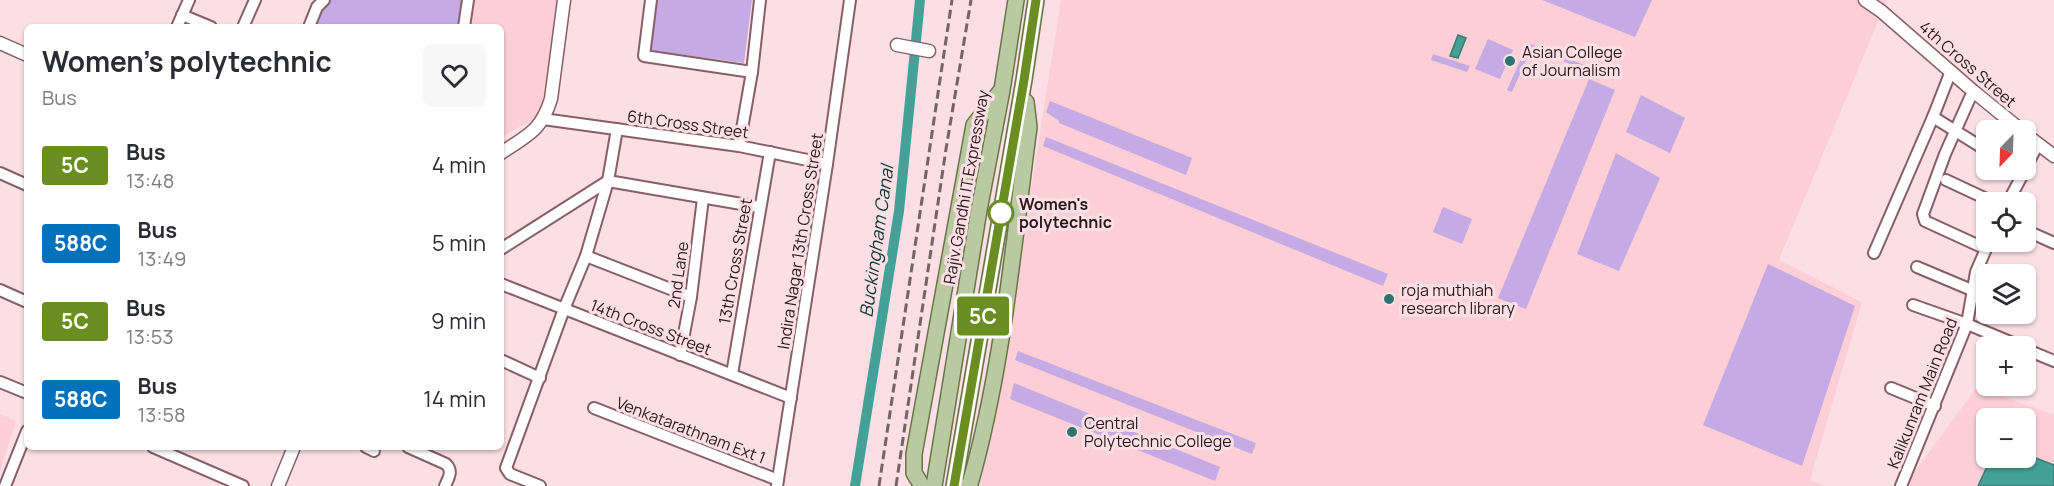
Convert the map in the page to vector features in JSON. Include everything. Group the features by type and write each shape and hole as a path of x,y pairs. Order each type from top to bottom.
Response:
{"main road":[{"name":"Rajiv Gandhi IT Expressway","path":"934,486 1016,0"},
{"path":"954,486 1036,0"},
{"path":"967,486 970,484 977,458 1001,337 1029,127 1024,80"},
{"path":"922,486 914,473 914,454 974,125 1002,90"}],"street":[{"path":"178,24 189,0"},
{"path":"244,24 255,0"},
{"path":"310,24 317,7 324,0"},
{"path":"464,24 468,0"},
{"path":"504,151 532,133 543,119 551,99 564,0"},
{"path":"651,0 644,56 752,72"},
{"path":"739,146 752,72 760,0"},
{"name":"Indira Nagar 13th Cross Street","path":"778,483 850,0"},
{"name":"4th Cross Street","path":"1865,0 1881,11 2009,120"},
{"path":"182,15 204,24"},
{"path":"0,43 24,54"},
{"path":"897,45 929,51"},
{"path":"1874,253 1951,71"},
{"path":"1973,91 1955,130 1923,214 1925,221 1976,240"},
{"path":"1933,117 1976,144"},
{"name":"6th Cross Street","path":"543,119 739,146 827,164"},
{"path":"540,486 506,471 564,309 586,256 609,181 617,129"},
{"path":"2036,147 2038,144 2054,156"},
{"name":"13th Cross Street","path":"732,374 770,152"},
{"path":"0,173 24,184"},
{"path":"1946,180 1976,194"},
{"path":"504,247 609,181 759,207"},
{"name":"2nd Lane","path":"680,355 691,297 704,198"},
{"path":"2036,235 2054,243"},
{"name":"Kalikunram Main Road","path":"1901,486 1967,324 1977,272 1985,252"},
{"path":"586,256 691,297"},
{"path":"1917,267 1974,291"},
{"name":"14th Cross Street","path":"504,286 791,398"},
{"path":"0,290 24,301"},
{"path":"1913,305 1996,336"},
{"path":"2036,354 2054,362"},
{"path":"504,361 540,378"},
{"path":"0,382 24,392"},
{"path":"1891,388 1935,406"},
{"name":"Venkatarathnam Ext 1","path":"594,408 778,483"},
{"path":"5,486 24,438"},
{"path":"160,450 243,486"},
{"path":"278,486 293,450"},
{"path":"415,450 449,467 451,474 445,486"}],"shaded area":[{"path":"327,0 462,0 458,24 312,24"},
{"path":"468,0 560,0 544,114 504,135 504,24 464,24"},
{"path":"653,0 752,0 744,63 646,50"},
{"path":"1061,0 1887,0 1779,260 1862,302 1810,480 1826,486 980,486 1007,340"},
{"path":"1542,0 1652,0 1635,37"},
{"path":"1488,39 1513,50 1500,79 1475,69"},
{"path":"1528,43 1612,76 1610,79 1531,49 1512,92 1507,90"},
{"path":"1433,54 1470,66 1467,72 1431,60"},
{"path":"1589,79 1615,90 1526,309 1498,298"},
{"path":"1641,95 1685,118 1670,153 1626,132"},
{"path":"1050,101 1192,158 1186,175 1059,123 1046,112"},
{"path":"1046,137 1388,274 1383,286 1043,146"},
{"path":"1616,153 1660,178 1619,271 1577,254"},
{"path":"1443,207 1472,219 1462,244 1433,232"},
{"path":"1768,264 1855,306 1802,466 1703,425"},
{"path":"1018,351 1256,443 1252,454 1015,360"},
{"path":"1014,383 1220,467 1215,481 1010,399"},
{"path":"1976,388 1976,396 2002,396 2035,408 1976,408 1976,468 2036,468 2036,408 2054,415 2054,486 1904,486"},
{"path":"0,414 16,421 0,471"}],"water":[{"path":"1458,35 1466,38 1458,58 1450,56"},
{"path":"2036,458 2054,465 2054,486 1978,486 1986,468 2036,468"}],"waterway":[{"name":"Buckingham Canal","path":"855,486 899,211 920,0"}],"railway":[{"path":"879,486 952,0"},
{"path":"896,486 946,149 971,0"}],"bus line":[{"name":"5C","path":"954,486 1036,0"}],"place":[{"name":"Asian College of Journalism","path":"1510,61"},
{"name":"Women's polytechnic","path":"1001,213"},
{"name":"roja muthiah research library","path":"1389,299"},
{"name":"Central Polytechnic College","path":"1072,432"}]}
